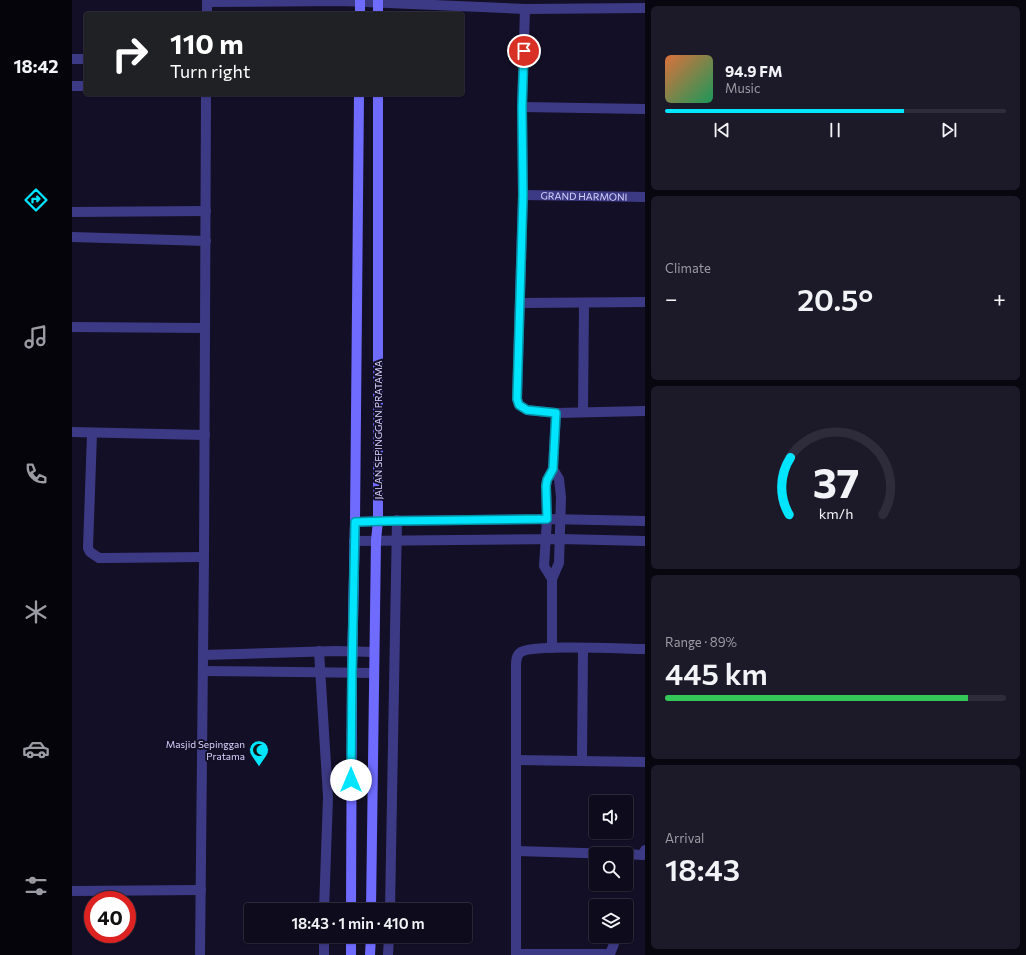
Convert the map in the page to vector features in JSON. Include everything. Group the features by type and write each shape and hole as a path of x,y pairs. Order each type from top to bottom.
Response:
{"street":[{"path":"207,12 207,1 342,0 525,9 645,8"},
{"path":"360,1 360,12"},
{"path":"378,1 378,12"},
{"path":"525,9 522,107 523,195 521,303 517,399 519,405 527,410 556,413 645,411"},
{"path":"72,59 84,59"},
{"path":"72,86 84,86"},
{"path":"200,955 205,435 206,96"},
{"path":"351,903 352,673 359,96"},
{"name":"JALAN SEPINGGAN PRATAMA","path":"371,903 376,540 378,521 378,96"},
{"path":"522,107 645,109"},
{"name":"GRAND HARMONI","path":"523,195 645,197"},
{"path":"72,212 206,211"},
{"path":"72,237 206,241"},
{"path":"583,412 584,302"},
{"path":"521,303 645,302"},
{"path":"72,327 205,328"},
{"path":"552,579 544,566 547,519 546,483 553,469 556,413"},
{"path":"72,432 92,434 205,435"},
{"path":"92,434 88,548 90,552 100,558 204,557"},
{"path":"552,648 552,579 559,565 560,539 560,482 553,469"},
{"path":"355,522 397,520 547,519 645,521"},
{"path":"390,903 397,520"},
{"path":"354,541 546,539 645,541"},
{"path":"614,943 610,954 516,955 516,666 518,655 520,652 525,650 552,648 645,649"},
{"path":"582,761 583,648"},
{"path":"203,655 319,651 374,652"},
{"path":"319,651 328,797 324,903"},
{"path":"203,671 374,673"},
{"path":"516,760 645,762"},
{"path":"517,851 589,853"},
{"path":"633,854 644,853"},
{"path":"72,890 201,890"},
{"path":"324,943 324,955"},
{"path":"351,943 351,955"},
{"path":"370,955 371,943"},
{"path":"388,955 389,943"}],"place":[{"name":"Masjid Sepinggan Pratama","path":"259,767"}],"route":[{"path":"351,780 355,522 547,519 546,486 547,480 553,469 556,413 527,410 519,405 517,399 521,303 523,195 522,107 524,51"}]}
